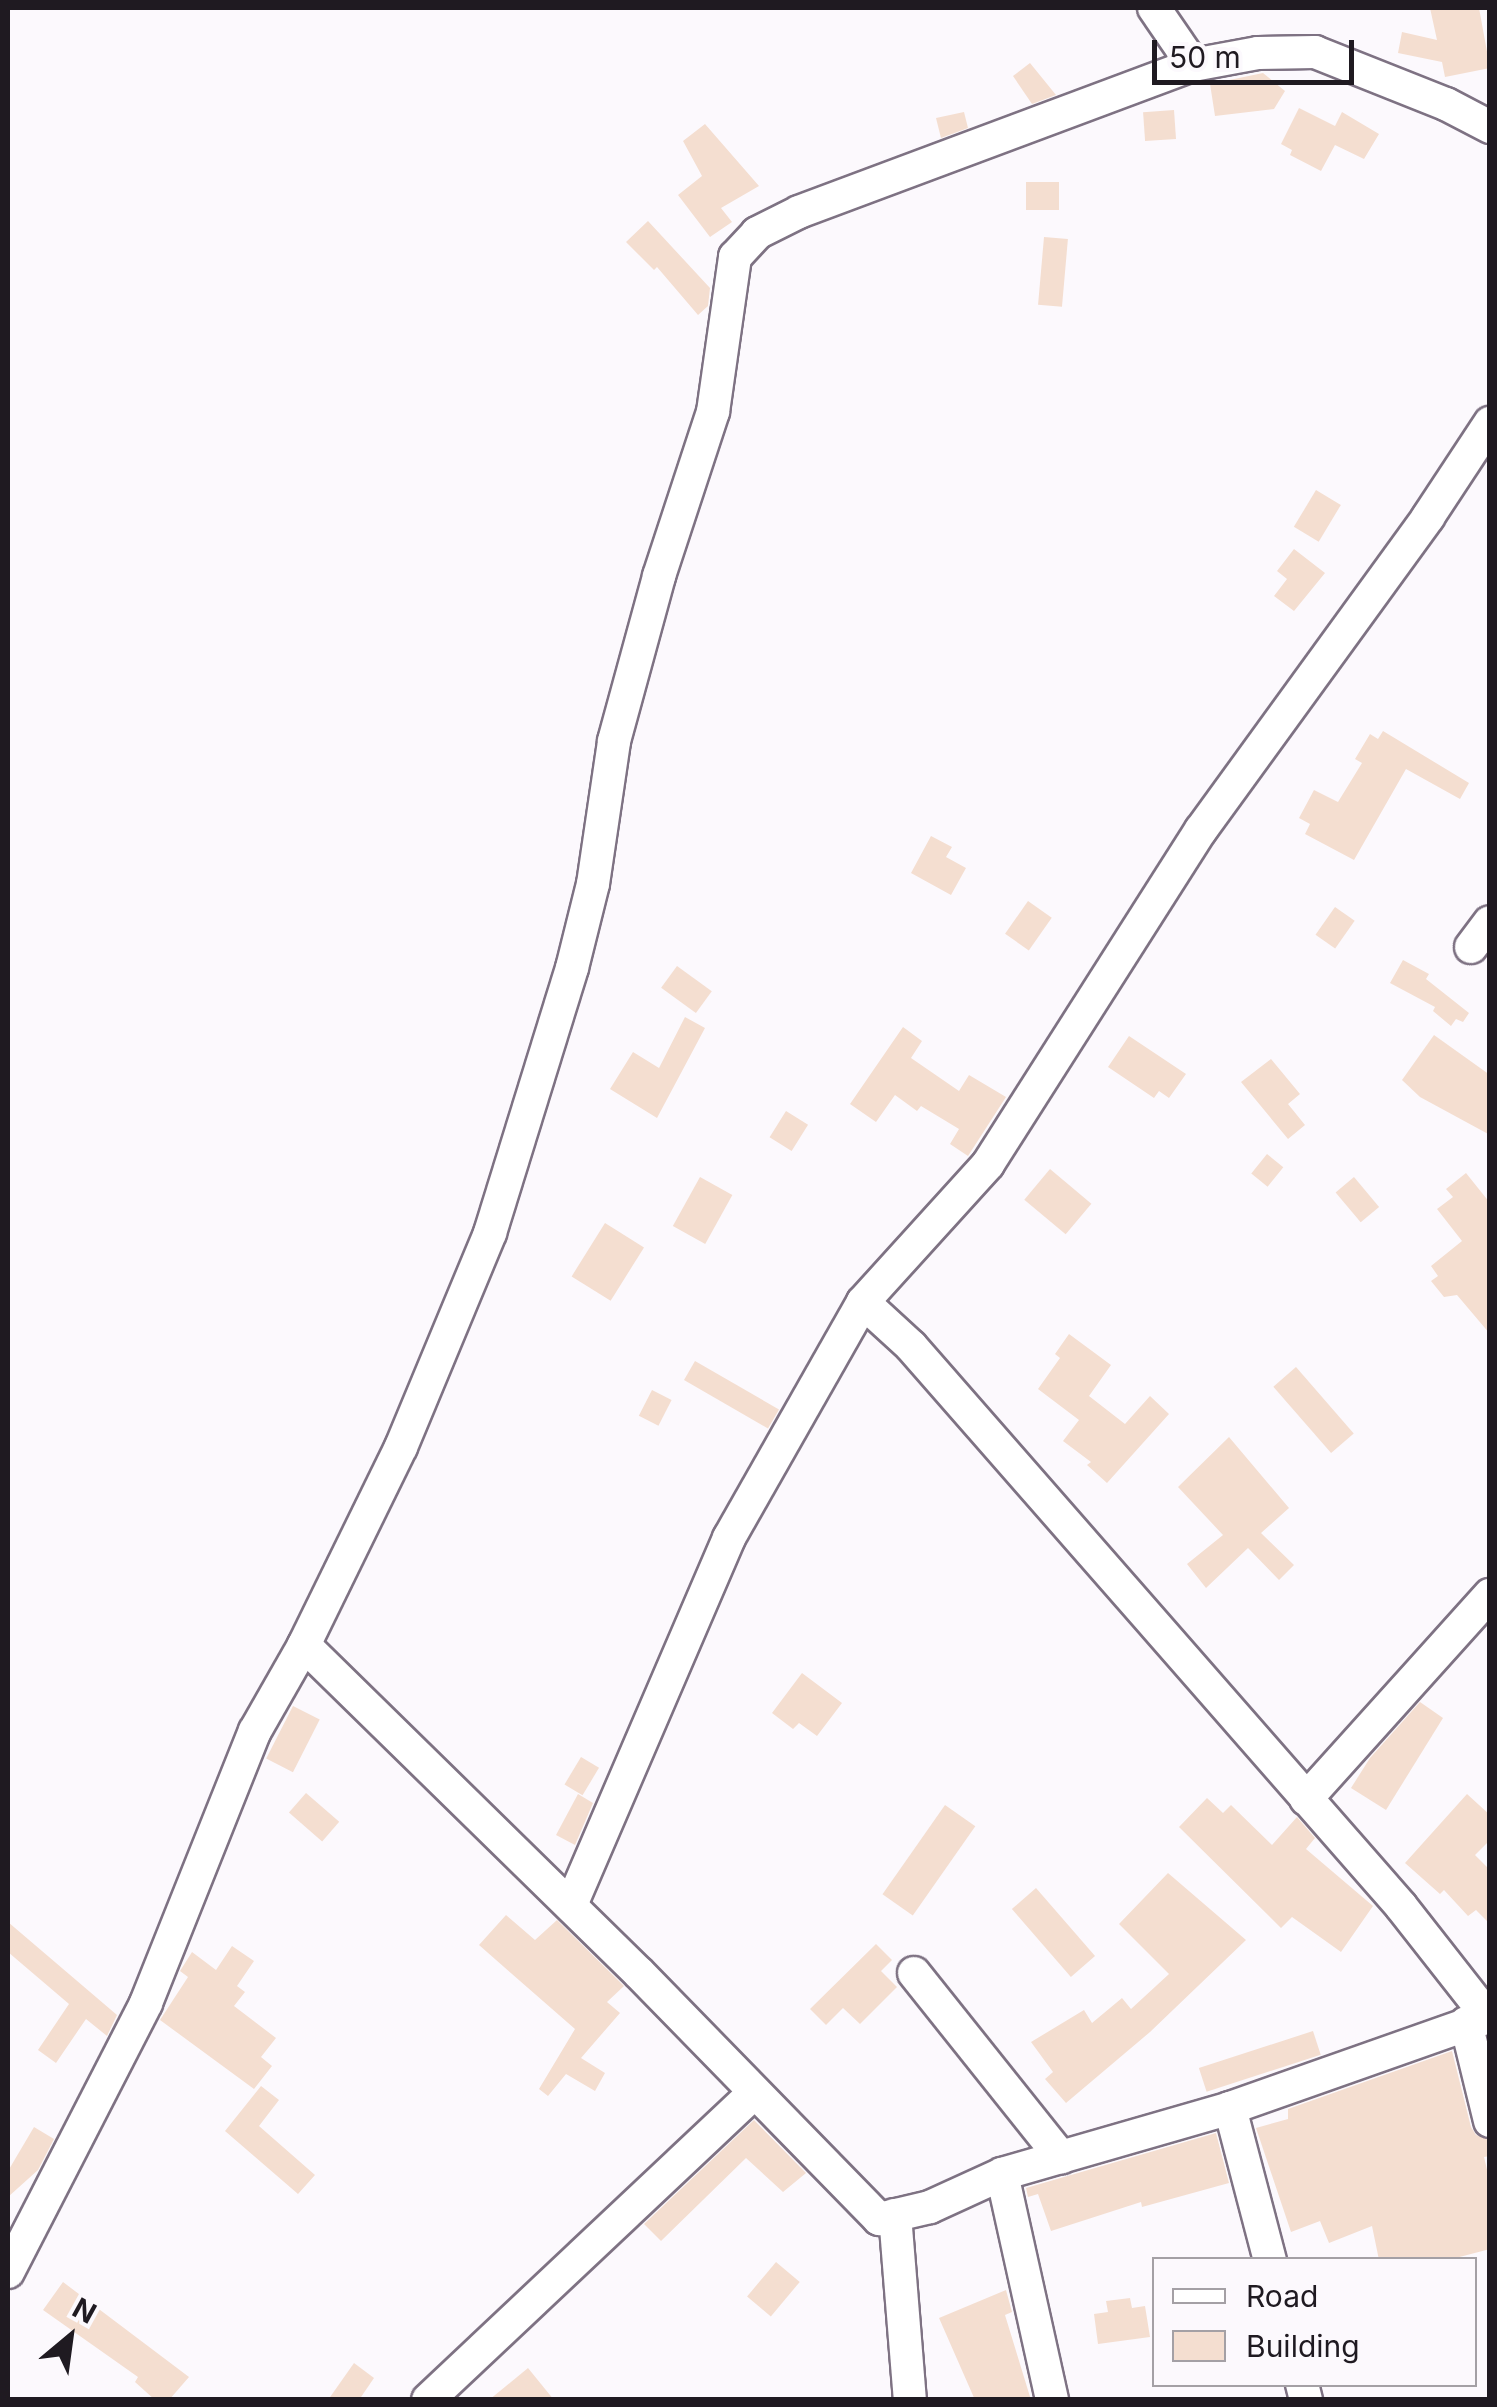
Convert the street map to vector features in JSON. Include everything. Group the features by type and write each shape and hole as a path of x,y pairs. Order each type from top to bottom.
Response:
{"street":[{"path":"1154,8 1192,65"},
{"path":"8,2272 146,2003 256,1731 304,1645 453,1330 490,1233 545,1059 593,884 614,740 659,576 714,412 735,257 757,233 800,212 1192,65 1258,52 1315,52 1446,104 1490,127"},
{"path":"571,1906 730,1538 863,1302 988,1164 1201,830 1428,517 1490,423"},
{"path":"304,1645 571,1906 879,2220 930,2207 1002,2174 1230,2108 1488,2017 1401,1906 911,1346 863,1302"},
{"path":"1306,1798 1490,1595"},
{"path":"914,1972 1060,2157"},
{"path":"1466,2023 1490,2121"},
{"path":"428,2400 754,2093"},
{"path":"1230,2108 1269,2257"},
{"path":"1002,2174 1052,2400"},
{"path":"894,2215 910,2400"}],"building":[{"path":"1430,8 1479,8 1490,68 1445,77 1442,62 1398,53 1402,32 1437,40"},
{"path":"1030,63 1056,95 1032,104 1013,76"},
{"path":"1263,73 1285,91 1274,109 1215,116 1210,84"},
{"path":"1299,108 1335,126 1342,112 1379,134 1364,159 1335,145 1321,171 1290,155 1292,150 1281,144"},
{"path":"1174,110 1176,139 1145,141 1143,112"},
{"path":"964,112 968,128 941,138 936,118"},
{"path":"705,124 759,186 721,208 732,222 710,237 678,195 702,176 683,141"},
{"path":"1026,182 1059,182 1059,210 1026,210"},
{"path":"648,221 710,288 708,306 698,315 657,267 654,270 626,242"},
{"path":"1044,237 1068,239 1062,307 1038,305"},
{"path":"1316,490 1341,505 1319,542 1294,527"},
{"path":"1294,549 1325,573 1294,611 1274,596 1287,579 1277,571"},
{"path":"1383,731 1469,783 1460,799 1406,769 1354,860 1305,834 1310,824 1299,818 1314,790 1338,802 1362,763 1355,759 1370,734 1378,739"},
{"path":"931,836 952,847 946,857 966,868 951,895 911,873"},
{"path":"1028,901 1052,918 1029,950 1005,934"},
{"path":"1335,907 1355,921 1335,949 1315,935"},
{"path":"1403,960 1429,974 1426,979 1469,1013 1463,1022 1456,1019 1451,1026 1433,1011 1435,1007 1390,983"},
{"path":"677,966 712,991 696,1013 661,988"},
{"path":"685,1017 705,1028 657,1118 610,1089 633,1052 659,1068"},
{"path":"903,1027 922,1041 911,1058 959,1091 969,1075 1006,1097 968,1156 950,1144 959,1129 921,1106 917,1111 895,1095 876,1122 850,1104"},
{"path":"1434,1035 1490,1075 1490,1135 1420,1097 1402,1080"},
{"path":"1129,1036 1186,1074 1169,1098 1159,1091 1154,1098 1108,1067"},
{"path":"1271,1059 1300,1094 1288,1104 1305,1125 1288,1139 1241,1082"},
{"path":"786,1111 808,1125 792,1151 770,1137"},
{"path":"1267,1154 1283,1167 1268,1187 1251,1173"},
{"path":"1050,1169 1091,1204 1066,1234 1024,1200"},
{"path":"1466,1173 1490,1203 1490,1334 1457,1295 1444,1297 1431,1281 1438,1276 1431,1266 1462,1241 1437,1209 1453,1197 1446,1189"},
{"path":"700,1177 732,1195 705,1244 673,1226"},
{"path":"1354,1177 1379,1207 1361,1222 1336,1192"},
{"path":"605,1223 644,1247 611,1301 572,1276"},
{"path":"1069,1334 1111,1365 1089,1396 1125,1424 1150,1396 1169,1414 1107,1483 1087,1465 1091,1462 1063,1441 1079,1420 1038,1389 1060,1358 1055,1354"},
{"path":"695,1361 779,1410 768,1429 684,1380"},
{"path":"1296,1367 1354,1433 1331,1453 1273,1387"},
{"path":"652,1390 672,1400 658,1426 639,1416"},
{"path":"1229,1437 1289,1508 1261,1533 1294,1565 1279,1580 1248,1548 1206,1588 1187,1564 1223,1535 1178,1487"},
{"path":"802,1673 842,1703 817,1736 799,1723 793,1729 772,1713"},
{"path":"1420,1702 1443,1718 1386,1810 1351,1788 1370,1758"},
{"path":"293,1706 320,1720 293,1772 266,1759"},
{"path":"581,1757 599,1768 583,1795 565,1784"},
{"path":"306,1793 339,1822 322,1841 289,1813"},
{"path":"578,1794 593,1803 575,1845 556,1835"},
{"path":"1467,1794 1490,1815 1490,1840 1475,1855 1490,1870 1490,1924 1476,1910 1468,1916 1444,1890 1440,1894 1405,1863"},
{"path":"1207,1798 1223,1813 1231,1805 1272,1845 1297,1817 1315,1838 1306,1849 1373,1906 1341,1952 1292,1917 1281,1928 1179,1827"},
{"path":"945,1805 975,1826 913,1916 882,1894"},
{"path":"1168,1873 1246,1940 1150,2032 1066,2103 1045,2079 1053,2072 1031,2042 1084,2010 1092,2023 1122,1998 1131,2009 1169,1974 1119,1924"},
{"path":"1036,1888 1095,1956 1071,1977 1012,1909"},
{"path":"506,1915 535,1940 557,1920 624,1986 607,2002 620,2013 581,2058 605,2073 595,2091 566,2074 548,2096 539,2089 575,2029 479,1945"},
{"path":"8,1922 117,2015 107,2036 86,2019 56,2063 38,2050 69,2004 8,1952"},
{"path":"876,1944 892,1960 881,1971 897,1987 860,2024 843,2008 826,2025 810,2009"},
{"path":"232,1946 254,1961 237,1986 245,1992 234,2006 276,2038 261,2057 272,2066 254,2089 160,2020 188,1977 180,1971 192,1952 216,1970"},
{"path":"1313,2031 1321,2055 1207,2092 1199,2068"},
{"path":"1452,2051 1471,2127 1476,2135 1490,2140 1490,2156 1484,2157 1490,2182 1490,2249 1459,2257 1378,2257 1372,2226 1329,2243 1320,2221 1291,2232 1256,2128 1288,2119 1288,2109"},
{"path":"261,2086 279,2100 259,2126 315,2175 298,2194 225,2131"},
{"path":"754,2120 806,2173 783,2192 746,2158 661,2241 644,2224"},
{"path":"34,2127 54,2139 38,2170 8,2197 8,2171"},
{"path":"1216,2133 1229,2183 1142,2207 1141,2202 1051,2231 1038,2194 1028,2197 1026,2188"},
{"path":"776,2262 800,2282 771,2316 747,2296"},
{"path":"63,2282 189,2377 169,2400 155,2400 135,2382 138,2377 43,2310"},
{"path":"1006,2290 1012,2312 1005,2315 1031,2400 975,2400 939,2318"},
{"path":"1130,2298 1132,2308 1145,2306 1150,2337 1098,2344 1094,2314 1108,2312 1106,2301"},
{"path":"354,2363 374,2378 359,2400 328,2400"},
{"path":"528,2368 554,2400 489,2400"}]}
